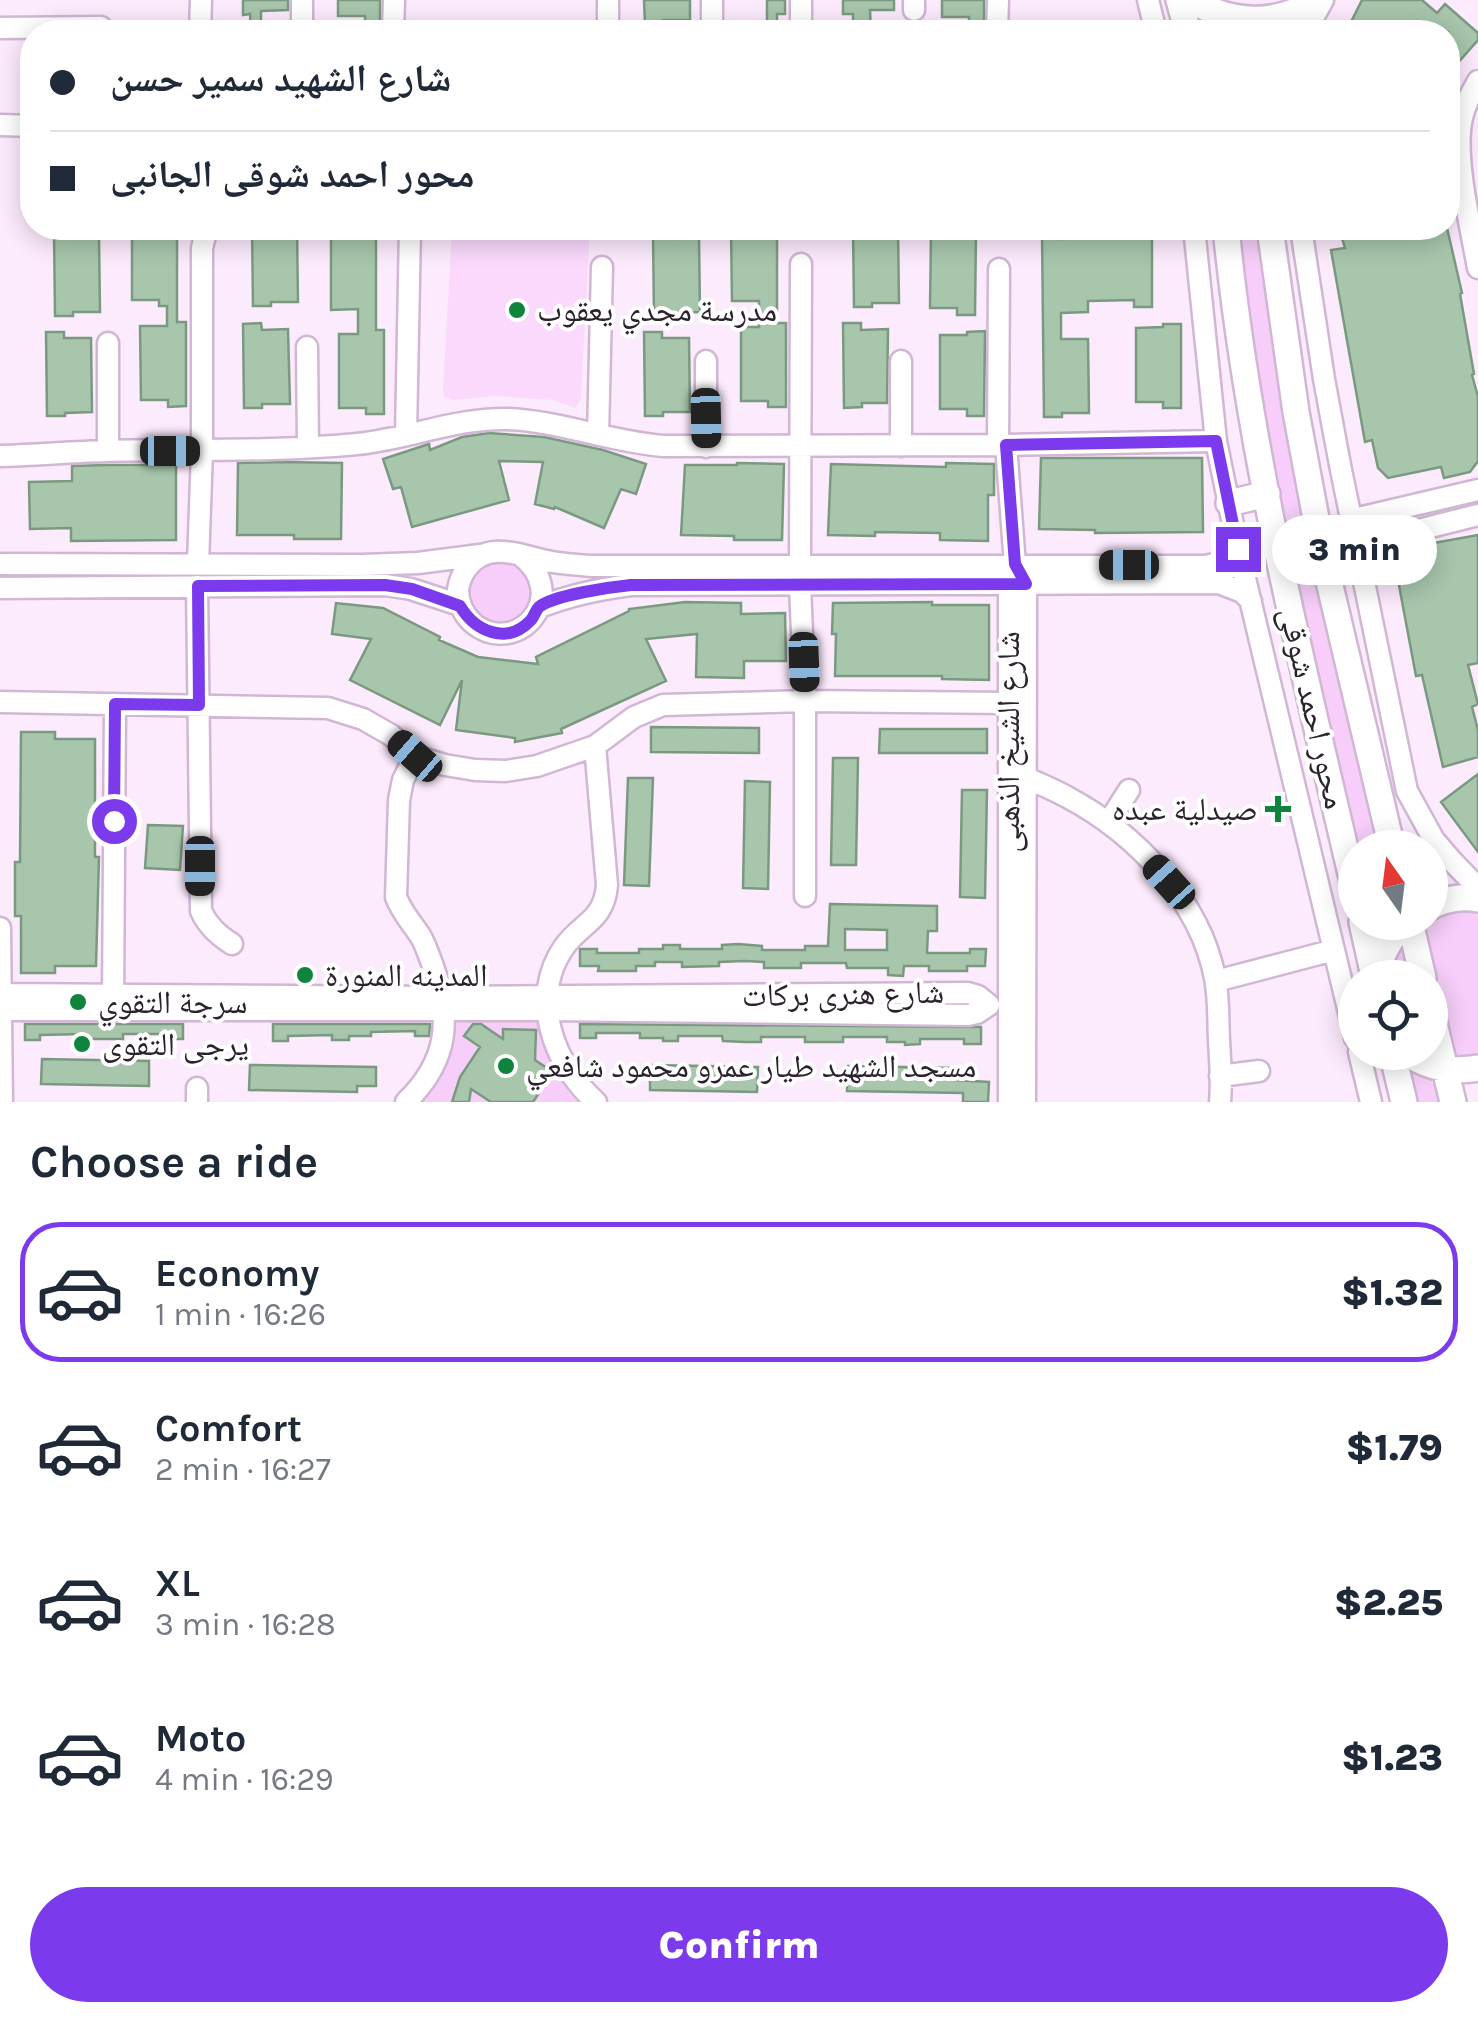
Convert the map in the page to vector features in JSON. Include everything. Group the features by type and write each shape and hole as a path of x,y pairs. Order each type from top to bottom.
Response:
{"main road":[{"path":"1192,0 1220,14 1264,20 1319,3"},
{"name":"محور احمد شوقى","path":"1228,240 1267,494 1341,830"},
{"name":"محور احمد شوقى","path":"1272,240 1296,412 1323,556 1388,830"},
{"path":"1229,504 1267,494"},
{"path":"1448,901 1478,899"},
{"path":"1448,1070 1478,1068"},
{"path":"1396,1070 1404,1102"},
{"path":"1445,1070 1452,1102"}],"street":[{"path":"1460,132 1469,97 1478,81"},
{"path":"1460,151 1478,268"},
{"path":"198,564 204,240"},
{"path":"406,435 410,240"},
{"path":"1195,240 1216,441 1250,601 1338,967"},
{"path":"1304,240 1350,520 1407,791 1434,840 1478,888"},
{"path":"801,264 805,896"},
{"path":"598,435 602,267"},
{"path":"999,269 1002,445 1016,578"},
{"path":"108,344 108,452"},
{"path":"307,346 308,447"},
{"path":"706,361 706,447"},
{"path":"901,361 901,446"},
{"path":"0,456 360,444 472,421 504,419 537,421 635,444 706,447 1216,441"},
{"path":"1350,520 1478,490"},
{"path":"1355,546 1478,516"},
{"path":"1016,578 1215,565 1238,549"},
{"path":"0,564 374,565 450,560 506,551 591,566 800,575 1220,583 1242,592 1250,601"},
{"path":"482,554 462,576 460,606 478,628 507,634 532,620 540,607 539,576 518,554"},
{"path":"540,607 584,592 631,585 800,575"},
{"name":"شارع الشيخ الذهبى","path":"1009,1102 1008,703 1016,578"},
{"name":"شارع الشيخ الذهبى","path":"1016,578 1025,777 1025,1102"},
{"path":"0,588 385,585 412,589 460,606"},
{"path":"198,586 201,910 206,923 232,944"},
{"path":"0,702 328,708 363,719 391,735 415,756 460,768 506,771 537,766 596,746 634,718 663,706 805,701 1008,703"},
{"path":"113,1002 115,704"},
{"path":"596,746 606,898 593,921 563,950 554,969 547,1004 552,1037 562,1061 596,1102"},
{"path":"406,1102 426,1078 441,1046 444,1004 422,939 396,898 399,800 402,780 415,756"},
{"path":"1025,777 1068,797 1108,823 1142,852 1186,904 1199,928 1216,981 1220,1102"},
{"path":"1108,823 1129,790"},
{"path":"0,928 2,1102"},
{"path":"1216,981 1334,950"},
{"name":"شارع هنرى بركات","path":"1,1002 547,1004 968,993 990,1005 968,1015 547,1004"},
{"path":"1363,1070 1371,1102"},
{"path":"1220,1076 1259,1071"}],"shaded area":[{"path":"451,240 589,240 581,399 575,408 553,400 495,396 453,400 444,396"},
{"path":"1228,240 1272,240 1389,830 1343,830"},
{"path":"482,554 531,564 532,620 478,628 462,576"},
{"path":"1478,899 1478,1068 1448,1070 1448,960 1371,960 1366,940 1448,940 1448,904"},
{"path":"445,1010 547,1010 596,1102 406,1102 415,1093"},
{"path":"1396,1070 1445,1070 1453,1102 1404,1102"}],"building":[{"path":"243,0 288,0 288,10 261,11 261,20 243,15"},
{"path":"338,0 380,0 380,20 338,16"},
{"path":"644,0 690,0 690,20 645,20"},
{"path":"767,0 785,0 785,14 777,14 777,20 767,20"},
{"path":"843,0 894,0 894,10 870,10 870,20 853,20 853,14 843,14"},
{"path":"942,0 984,0 984,20 942,17"},
{"path":"1362,0 1422,0 1437,13 1445,4 1478,33 1478,40 1460,60 1460,20 1352,20"},
{"path":"54,240 99,240 100,312 55,316"},
{"path":"132,240 177,240 177,322 186,322 186,406 168,407 168,400 141,400 140,326 167,326 167,306 159,306 159,300 132,300"},
{"path":"252,240 297,240 298,302 253,306"},
{"path":"331,240 376,240 376,330 384,330 384,414 366,414 366,408 339,408 339,334 358,334 358,309 331,310"},
{"path":"653,240 699,240 700,312 654,317"},
{"path":"731,240 777,240 777,323 786,323 786,407 768,407 768,401 741,401 741,327 759,327 759,301 732,301"},
{"path":"853,240 898,240 899,303 854,307"},
{"path":"931,240 976,240 975,315 957,315 957,308 930,308"},
{"path":"1042,240 1152,240 1152,307 1134,307 1134,300 1088,301 1088,312 1061,313 1061,339 1088,339 1089,413 1044,417"},
{"path":"1343,240 1450,240 1478,397 1478,461 1470,472 1444,478 1441,467 1388,478 1378,468 1372,440 1365,442 1331,250 1345,248"},
{"path":"261,323 262,330 288,329 290,404 244,408 243,324"},
{"path":"843,323 861,323 861,330 888,329 887,403 844,408"},
{"path":"1181,324 1181,408 1163,408 1163,402 1136,402 1136,328"},
{"path":"985,331 984,416 967,416 967,409 940,409 940,335"},
{"path":"46,332 64,332 64,338 91,338 92,412 47,416"},
{"path":"644,332 662,332 662,338 689,338 690,412 645,416"},
{"path":"489,433 544,437 646,464 636,494 621,489 604,528 555,507 535,504 543,462 499,461 509,500 412,527 401,487 393,489 383,459 429,444 430,450 462,437"},
{"path":"1041,458 1202,458 1203,532 1039,529"},
{"path":"238,463 342,463 341,539 237,535"},
{"path":"946,463 994,464 994,495 988,495 988,541 940,540 940,533 828,535 831,464 946,467"},
{"path":"784,464 782,540 681,535 685,465"},
{"path":"176,465 176,540 71,541 71,528 30,529 29,482 72,481 72,466"},
{"path":"1478,535 1478,663 1468,665 1478,704 1472,707 1478,730 1478,757 1443,767 1422,675 1416,676 1395,564 1401,563 1399,555 1406,551"},
{"path":"685,602 741,603 741,614 785,613 786,661 744,661 744,678 696,677 697,634 646,639 666,681 561,729 562,733 515,742 515,738 456,730 462,680 440,725 350,680 371,639 332,634 336,603 383,608 478,657 538,664 536,657 629,609"},
{"path":"833,603 989,605 989,680 835,676"},
{"path":"651,727 759,728 759,753 651,752"},
{"path":"880,729 987,729 987,753 879,753"},
{"path":"21,732 55,732 55,739 95,739 95,857 99,857 96,966 55,966 55,973 21,973 21,916 15,916 15,862 20,862"},
{"path":"833,758 858,758 856,865 831,865"},
{"path":"1478,774 1478,852 1441,802"},
{"path":"628,778 653,778 649,886 624,885"},
{"path":"745,781 770,782 768,889 743,888"},
{"path":"962,790 987,790 985,898 960,897"},
{"path":"148,825 183,826 180,870 145,868"},
{"path":"830,904 937,906 937,931 928,931 927,953 986,949 985,966 967,966 967,971 929,971 929,966 904,966 903,976 888,975 888,968 847,968 846,963 764,968 764,962 682,967 682,962 655,962 655,966 636,966 636,971 598,971 599,966 580,966 580,949 639,953 639,949 663,949 663,945 722,949 722,945 738,944 762,946 762,950 828,946","holes":["845,929 887,930 887,950 845,950"]},
{"path":"25,1024 183,1024 183,1039 167,1039 167,1034 123,1034 123,1039 84,1039 84,1034 40,1035 40,1040 25,1040"},
{"path":"273,1024 430,1024 429,1036 415,1036 415,1031 371,1032 371,1036 349,1036 349,1040 332,1040 332,1035 288,1036 288,1041 273,1041"},
{"name":"مسجد الشهيد طيار عمرو محمود شافعي","path":"473,1024 481,1024 503,1039 503,1029 536,1030 535,1060 553,1072 533,1102 491,1102 471,1089 469,1102 452,1102 460,1077 480,1047 464,1036"},
{"path":"580,1024 981,1027 981,1044 964,1044 964,1039 920,1039 920,1044 905,1045 887,1042 887,1037 805,1042 805,1037 761,1037 761,1042 745,1042 723,1041 722,1036 678,1036 678,1041 663,1041 640,1038 640,1033 596,1033 596,1038 580,1038"},
{"path":"42,1059 149,1061 149,1086 41,1084"},
{"path":"250,1065 376,1067 376,1086 357,1086 357,1092 249,1090"},
{"path":"650,1065 758,1067 757,1092 650,1090"},
{"path":"848,1066 956,1068 955,1080 989,1082 988,1102 963,1102 963,1093 847,1091"}],"place":[{"name":"مدرسة مجدي يعقوب","path":"517,310"},
{"name":"صيدلية عبده","path":"1278,809"},
{"name":"المدينه المنورة","path":"305,975"},
{"name":"سرجة التقوي","path":"78,1002"},
{"name":"يرجى التقوى","path":"82,1044"},
{"name":"مسجد الشهيد طيار عمرو محمود شافعي","path":"506,1066"}],"route":[{"path":"114,821 115,704 199,705 198,586 385,585 412,589 460,606 478,628 507,634 532,620 540,607 600,588 631,585 1026,584 1015,564 1006,445 1216,441 1238,549"}]}
